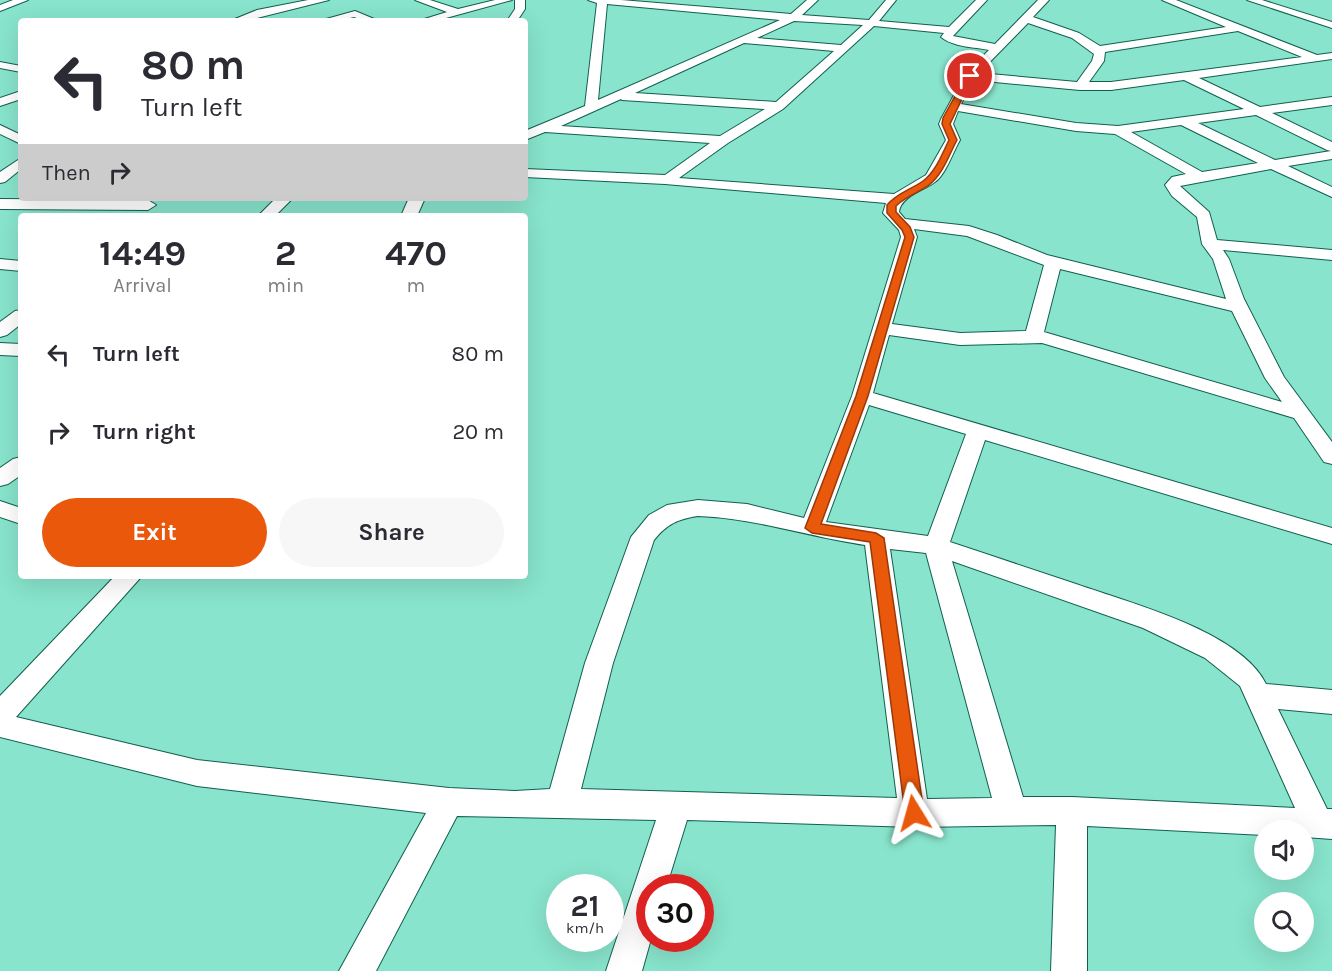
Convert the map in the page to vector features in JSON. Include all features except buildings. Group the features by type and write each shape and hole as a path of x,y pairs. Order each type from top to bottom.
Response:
{"street":[{"path":"0,8 22,0"},
{"path":"244,18 261,12 324,0"},
{"path":"420,0 457,12"},
{"path":"434,18 507,0"},
{"path":"514,18 520,9 520,0"},
{"path":"679,9 701,0"},
{"path":"528,134 794,17 813,0"},
{"path":"669,180 723,141 779,106 872,22 891,0"},
{"path":"982,0 947,39 998,48"},
{"path":"812,528 862,396 909,237 891,213 892,205 926,183 936,173 953,140 946,124 970,76 1044,0"},
{"path":"1167,0 1317,58"},
{"path":"1252,0 1332,25"},
{"path":"591,108 597,1 872,22 953,31"},
{"path":"1298,15 1332,11"},
{"path":"337,18 355,14 366,18"},
{"path":"1027,19 1080,38 1098,50 1240,28"},
{"path":"740,40 843,48"},
{"path":"1080,86 1098,61 1098,50"},
{"path":"970,76 1080,86 1112,86 1332,56"},
{"path":"0,65 18,68"},
{"path":"1186,76 1332,147"},
{"path":"0,102 18,96"},
{"path":"617,96 779,106"},
{"path":"955,107 1076,127 1118,130 1332,101"},
{"path":"1185,122 1332,193"},
{"path":"542,128 723,141"},
{"path":"1118,130 1199,176"},
{"path":"1332,156 1177,180 1172,186 1177,193 1204,215 1210,244 1226,271 1239,306 1275,378 1332,457"},
{"path":"0,179 18,164"},
{"path":"528,173 669,180 678,184 852,194 898,199"},
{"path":"0,204 76,201 153,202"},
{"path":"269,213 282,201"},
{"path":"140,213 153,202"},
{"path":"901,224 969,231 1053,262 1239,306"},
{"path":"1210,244 1332,255"},
{"path":"1034,336 1049,285 1053,262"},
{"path":"0,264 18,266"},
{"path":"0,332 18,317"},
{"path":"882,328 959,339 1034,336 1301,414"},
{"path":"0,349 18,350"},
{"path":"862,396 1332,536"},
{"path":"978,430 936,546 1012,813"},
{"path":"0,479 18,466"},
{"path":"562,803 599,663 648,527 667,514 699,508 744,510 812,528 936,546 1148,620 1210,647 1235,663 1250,679 1325,823"},
{"path":"0,509 18,515"},
{"path":"876,538 914,813"},
{"path":"0,715 127,579"},
{"path":"1257,695 1332,702"},
{"path":"0,725 197,773 449,802 914,813 1072,811 1325,823"},
{"path":"357,971 449,802"},
{"path":"655,874 676,806"},
{"path":"1069,971 1072,811"},
{"path":"624,971 636,933"}],"route":[{"path":"914,813 876,538 812,528 862,396 909,237 906,229 891,213 892,205 901,196 926,183 936,173 953,140 946,124 947,118 970,76"}]}
